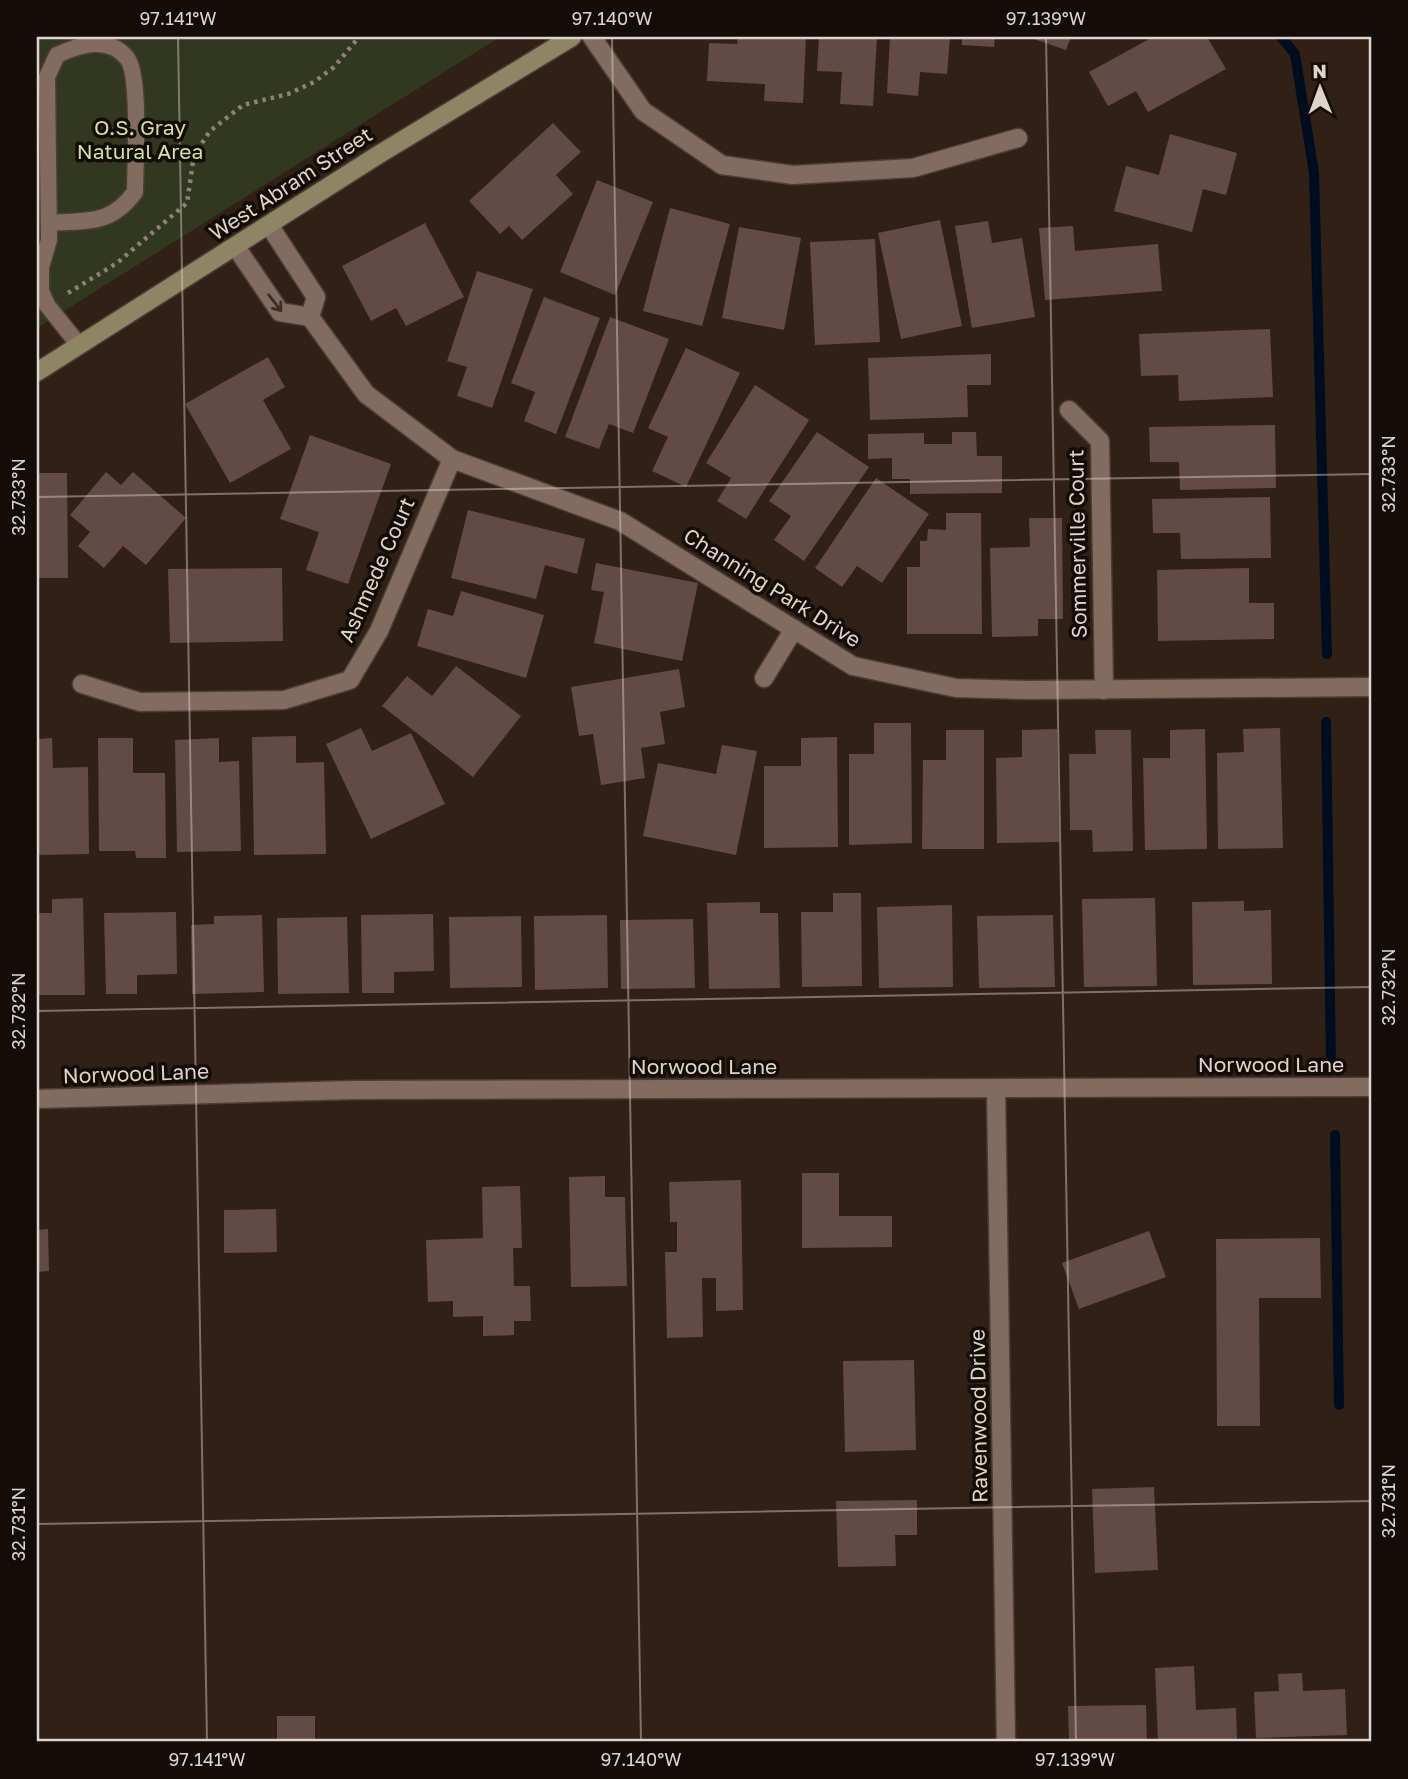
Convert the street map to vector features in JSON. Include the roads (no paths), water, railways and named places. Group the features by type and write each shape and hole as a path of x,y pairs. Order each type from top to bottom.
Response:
{"main road":[{"name":"West Abram Street","path":"37,372 572,37"}],"street":[{"path":"592,37 643,111 722,165 793,175 913,168 1018,138"},
{"path":"236,247 280,312 310,317 316,297 269,225"},
{"name":"Channing Park Drive","path":"310,317 366,394 452,459 620,521 853,666 956,688 1104,690 1371,687"},
{"name":"Sommerville Court","path":"1069,410 1100,441 1104,690"},
{"name":"Ashmede Court","path":"82,684 140,702 179,702 284,700 350,680 379,631 452,459"},
{"path":"764,678 794,629"},
{"name":"Norwood Lane","path":"37,1099 353,1090 1371,1087"},
{"name":"Ravenwood Drive","path":"996,1088 1006,1742"}],"lane":[{"path":"49,223 108,219 125,206 135,192 135,82 127,58 107,45 82,43 57,55 47,78 49,240 41,267 41,291 47,306 79,345"}],"waterway":[{"path":"1281,37 1295,54 1314,173 1327,654"},
{"path":"1326,722 1331,1064"},
{"path":"1335,1135 1339,1405"}],"park label":[{"name":"O.S. Gray Natural Area","path":"140,140"}]}
